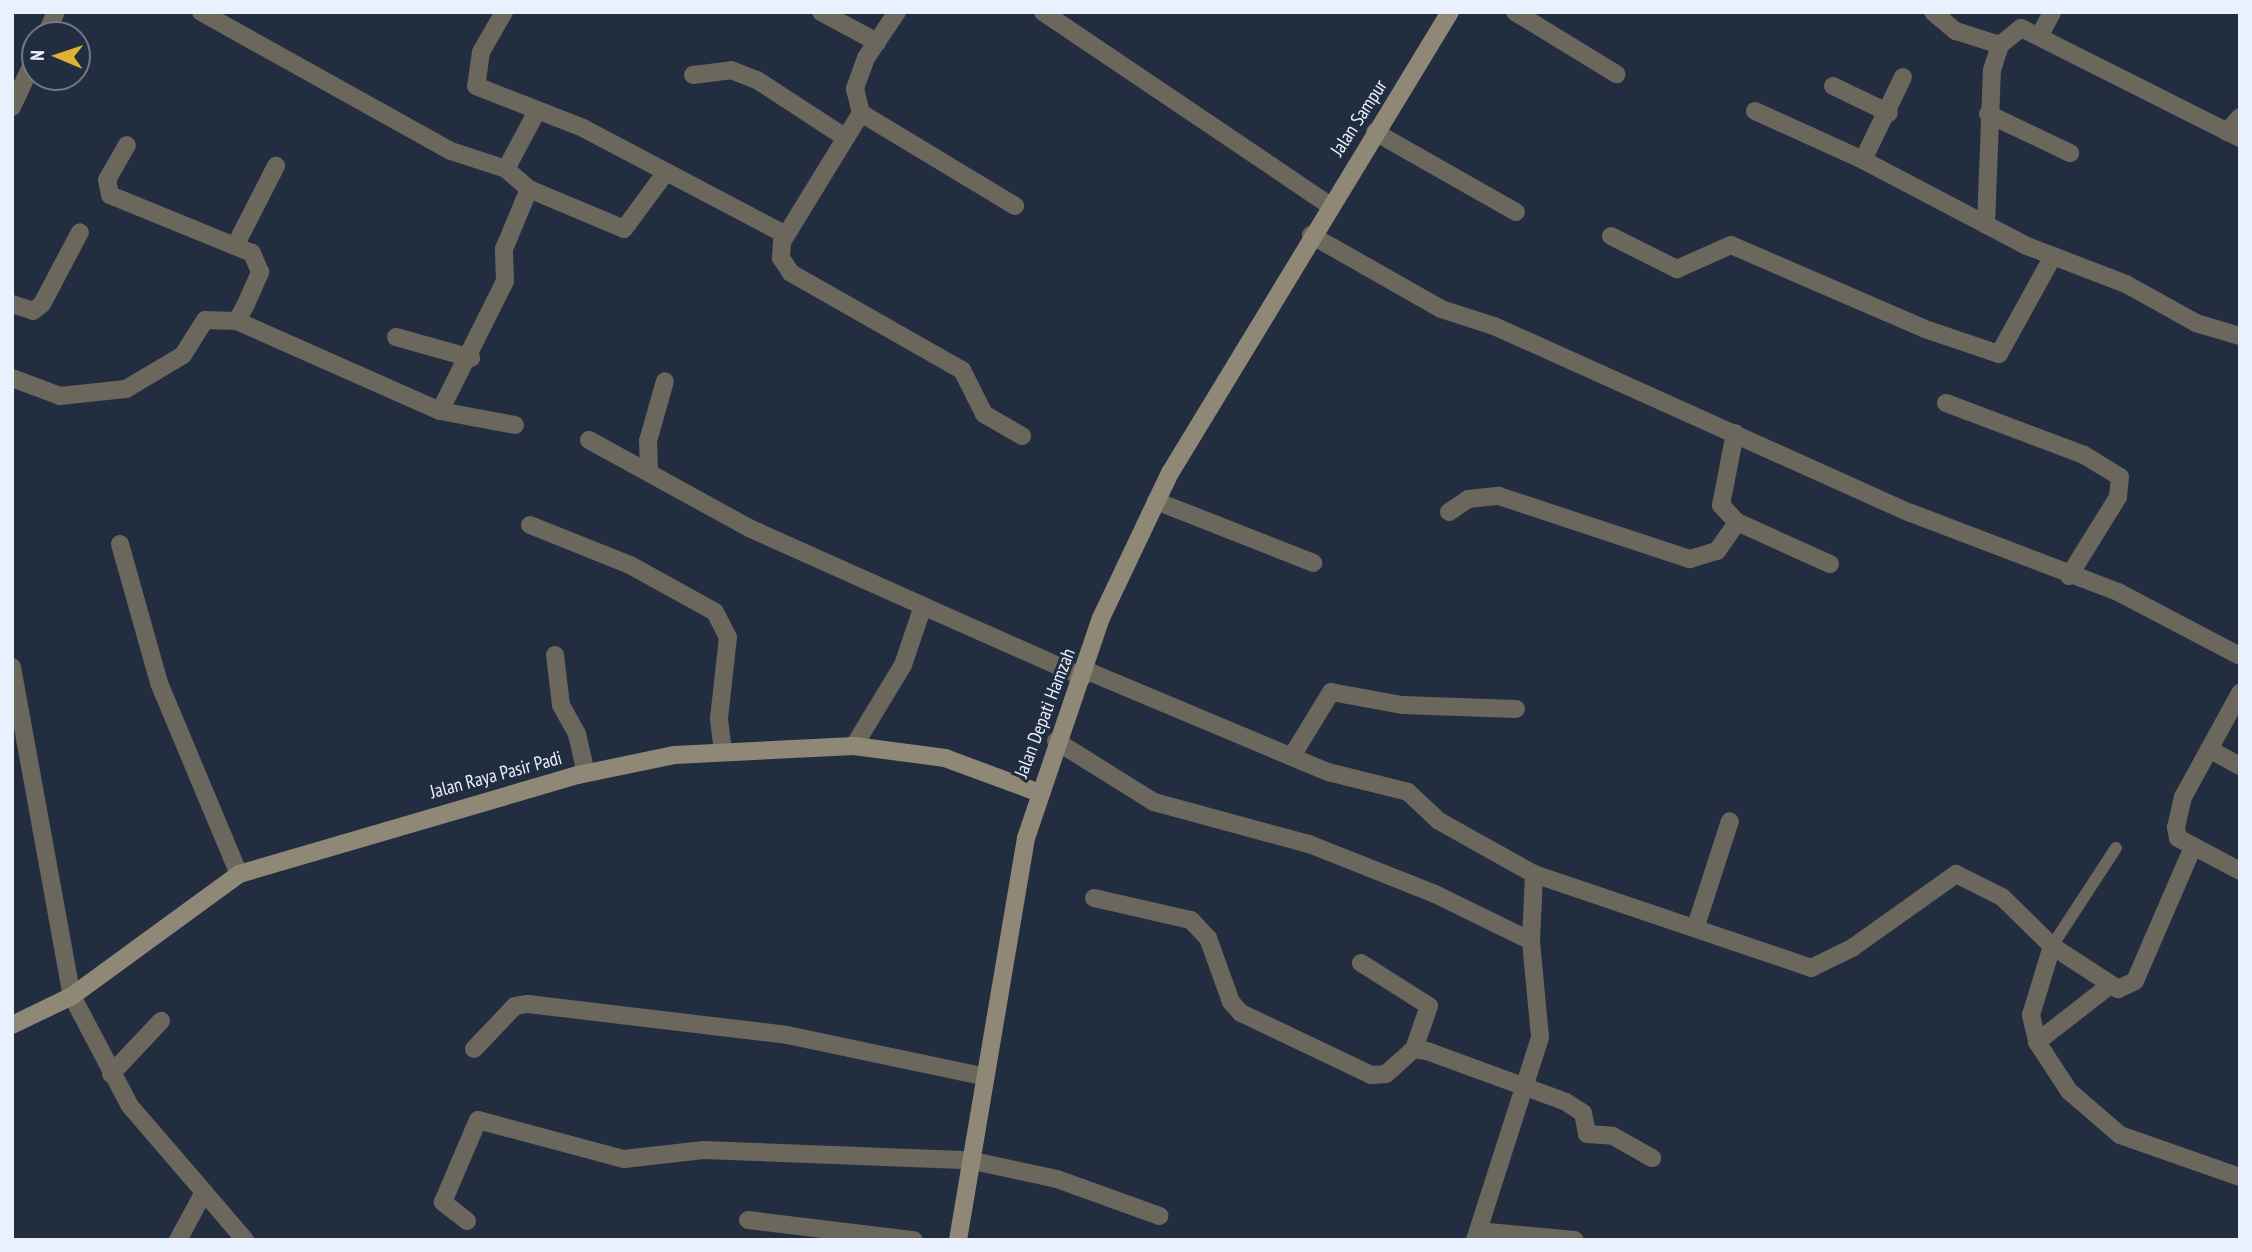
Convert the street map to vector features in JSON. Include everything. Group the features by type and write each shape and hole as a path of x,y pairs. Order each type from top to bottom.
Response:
{"main road":[{"name":"Jalan Sampur","path":"1307,241 1450,12"},
{"name":"Jalan Depati Hamzah","path":"958,1240 982,1076 1037,792 1084,673 1101,618 1156,502 1307,241"},
{"name":"Jalan Raya Pasir Padi","path":"12,1025 72,996 239,874 586,773 723,752 854,746 945,758 1037,792"}],"street":[{"path":"202,12 451,151 495,171 506,169"},
{"path":"504,12 481,52 476,86 536,113 583,128 786,235"},
{"path":"821,12 877,42"},
{"path":"897,12 877,42 855,89 861,113 1014,206"},
{"path":"1043,12 1329,205"},
{"path":"1514,12 1616,74"},
{"path":"1933,12 1956,31 2000,45"},
{"path":"2040,35 2052,12"},
{"path":"1986,225 1988,114 2000,45 2021,29 2040,35 2234,135 2240,117"},
{"path":"693,75 731,70 757,80 846,138"},
{"path":"1863,160 1889,113 1903,77"},
{"path":"1833,86 1889,113"},
{"path":"12,107 21,88"},
{"path":"1755,111 1863,160 1986,225 2053,256 2126,285 2196,323 2240,337"},
{"path":"506,169 536,113"},
{"path":"861,113 786,235 781,258 791,273 959,368 984,414 1022,436"},
{"path":"1988,114 2070,153"},
{"path":"1375,132 1516,212"},
{"path":"127,145 107,180 110,195 252,253 260,272 237,321"},
{"path":"235,246 276,166"},
{"path":"506,169 529,189 624,229 666,172"},
{"path":"440,411 471,358 505,281 504,249 529,189"},
{"path":"12,304 33,311 42,304 80,232"},
{"path":"1611,236 1676,269 1731,245 1925,329 1999,354 2008,347 2053,256"},
{"path":"1307,241 1441,309 2069,576 2118,592 2240,656"},
{"path":"12,378 60,396 108,394 159,375 183,355 205,320 237,321 440,411 515,425"},
{"path":"396,337 471,358"},
{"path":"649,468 648,441 664,382"},
{"path":"1946,403 2084,455 2120,477 2118,497 2069,576"},
{"path":"1735,433 1721,505 1737,522 1830,564"},
{"path":"589,440 649,468 749,528 923,606 1292,756 1408,792 1439,821 1534,874 1696,926 1811,968 1852,948 1956,874 2002,897 2052,946 2109,986 2118,989 2135,981 2193,847"},
{"path":"1449,512 1468,499 1499,495 1690,559 1717,551 1737,522"},
{"path":"1156,502 1313,563"},
{"path":"530,525 630,565 715,612 728,637 719,719 723,752"},
{"path":"120,544 159,683 239,874"},
{"path":"854,746 903,665 923,606"},
{"path":"555,655 561,705 577,734 586,773"},
{"path":"12,667 72,996 111,1074 245,1240"},
{"path":"1292,756 1331,691 1402,705 1517,709"},
{"path":"2240,693 2178,811 2178,838 2240,871"},
{"path":"1056,741 1154,802 1309,844 1435,894 1531,941"},
{"path":"2209,749 2240,766"},
{"path":"1696,926 1730,821"},
{"path":"1534,874 1531,941 1540,1037 1476,1236 1575,1240"},
{"path":"1094,898 1191,920 1208,938 1231,1002 1241,1013 1371,1075 1386,1074 1415,1049 1429,1006 1362,963"},
{"path":"2052,946 2036,983 2031,1015 2037,1042 2069,1091 2120,1135 2240,1177"},
{"path":"2037,1042 2109,986"},
{"path":"474,1049 515,1006 528,1004 787,1035 982,1076"},
{"path":"111,1074 161,1021"},
{"path":"1415,1049 1524,1091 1580,1109 1587,1134 1614,1136 1652,1158"},
{"path":"467,1221 443,1202 478,1120 624,1159 703,1150 969,1160 1057,1179 1160,1216"},
{"path":"178,1240 204,1192"},
{"path":"748,1220 914,1240"}],"lane":[{"path":"2052,946 2116,849"}]}
